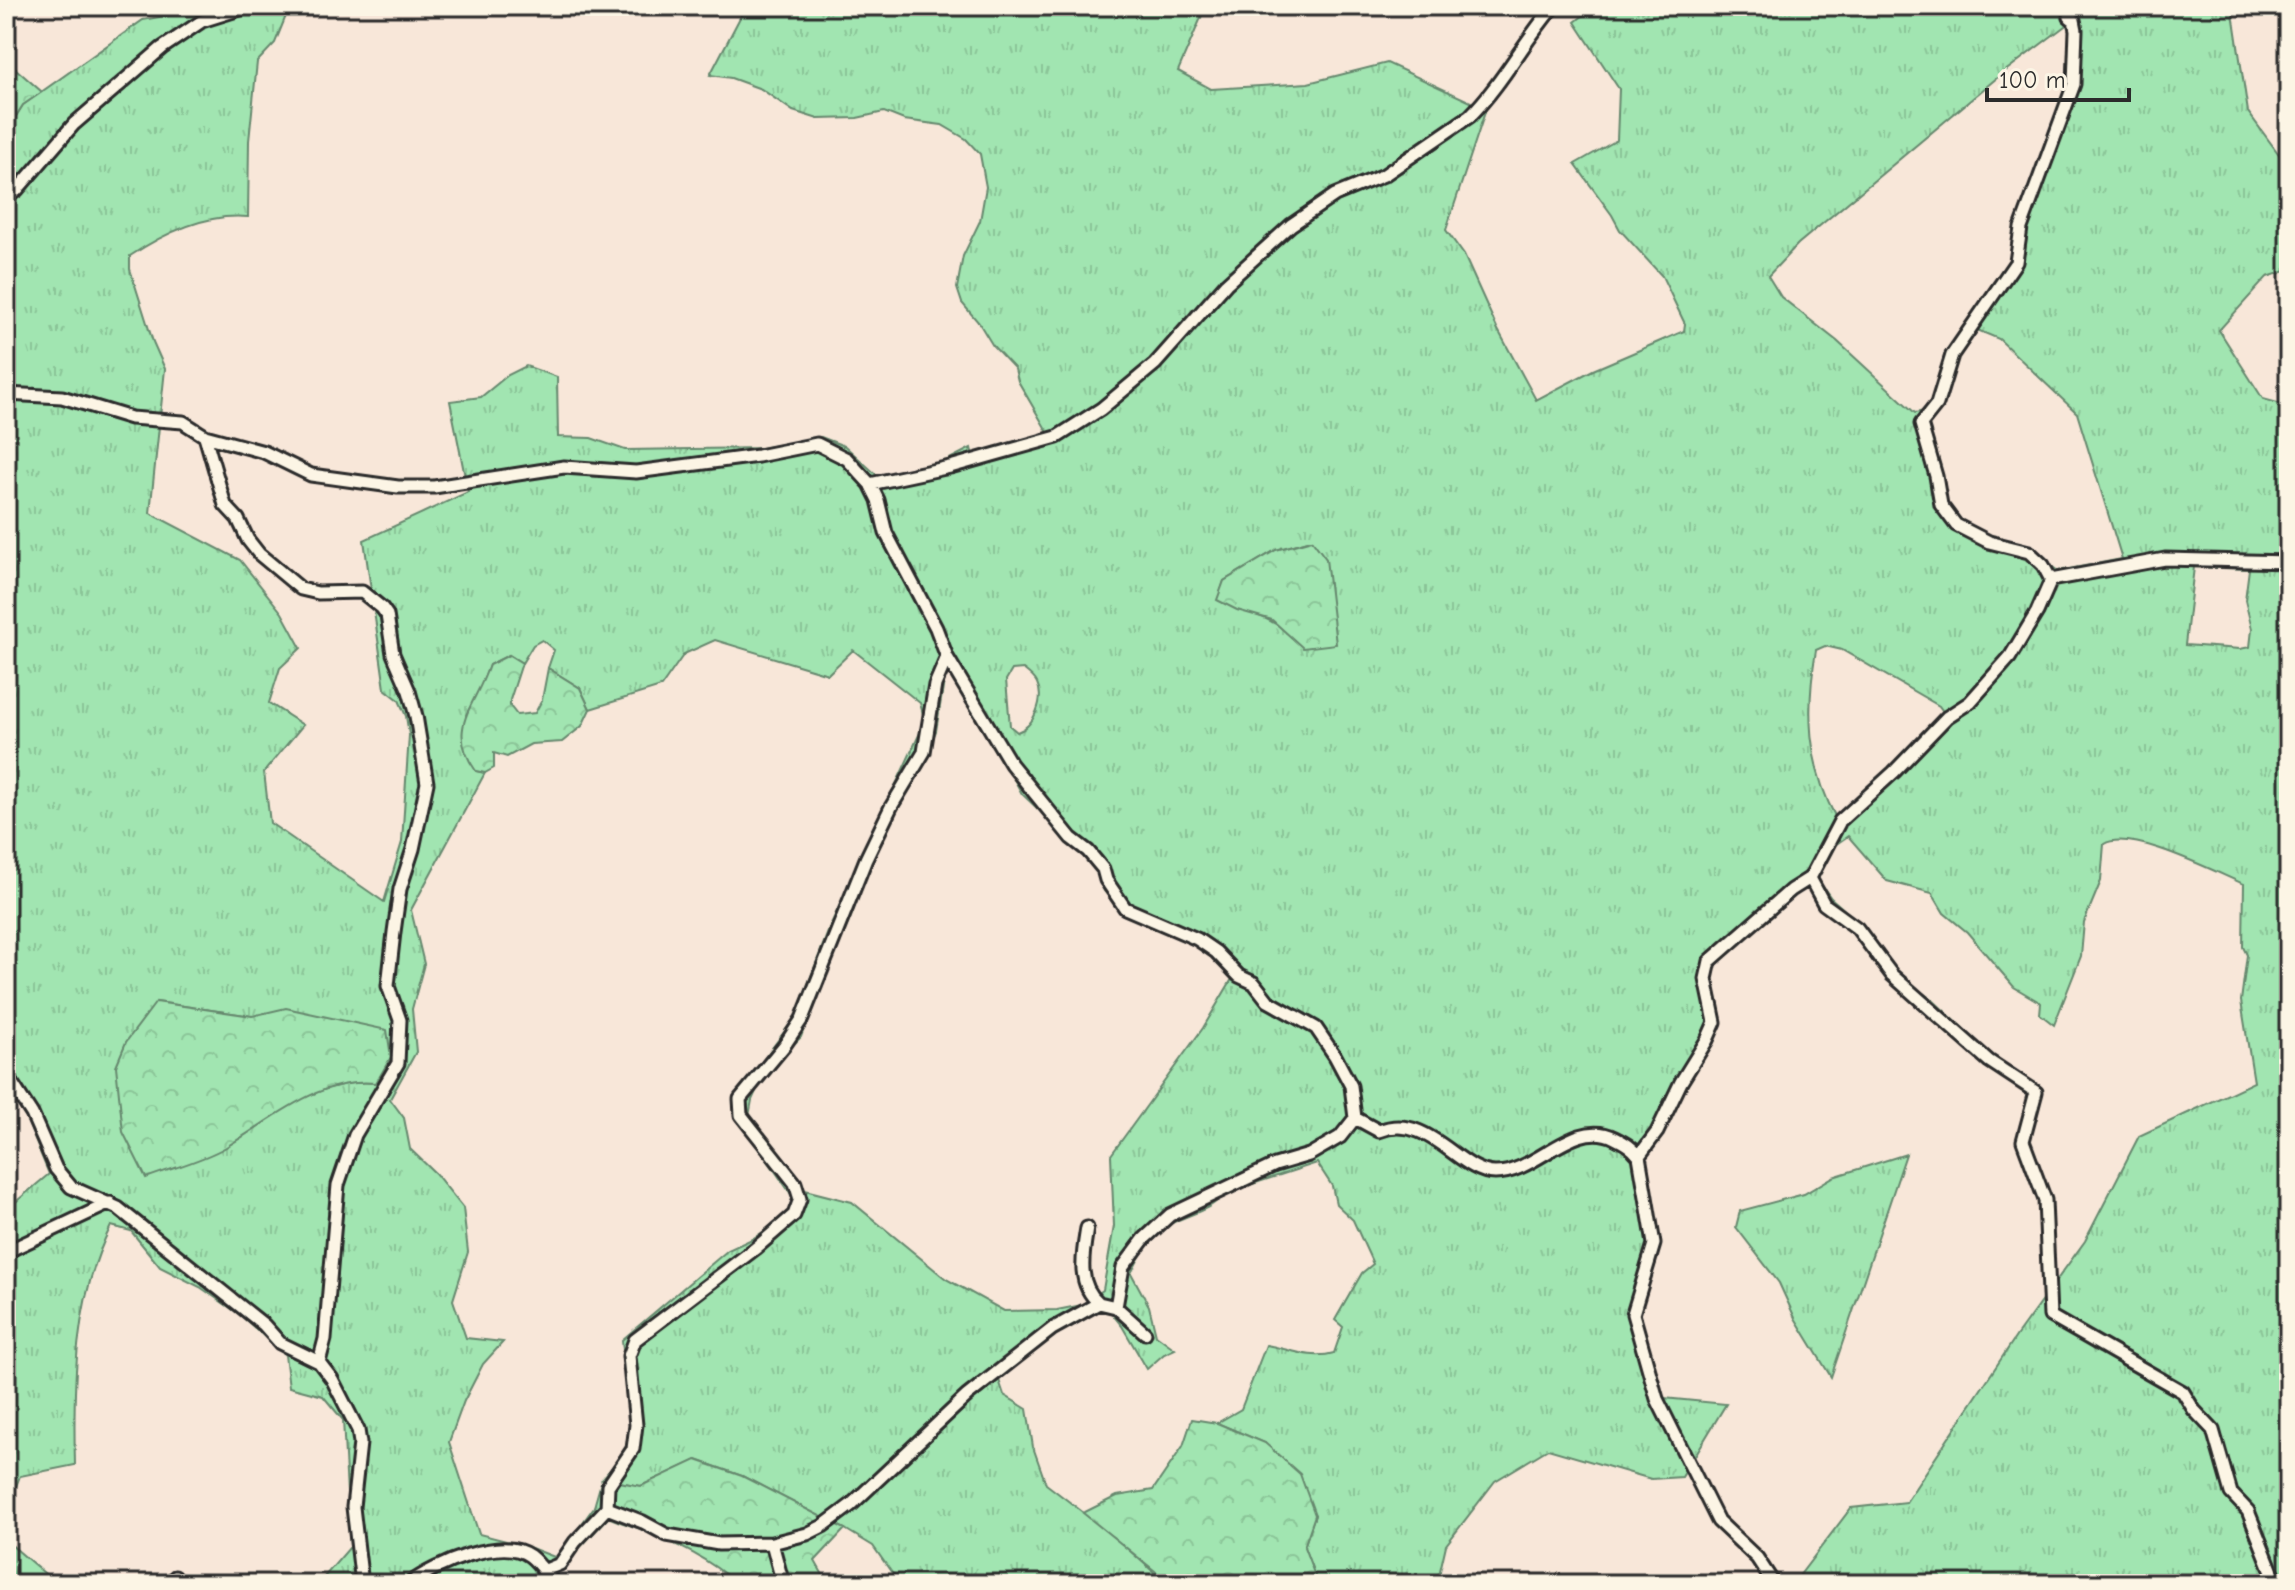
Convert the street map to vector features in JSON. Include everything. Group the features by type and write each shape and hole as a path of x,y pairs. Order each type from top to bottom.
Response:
{"street":[{"path":"6,198 17,190 74,124 162,48 202,21 250,6"},
{"path":"870,484 950,467 1057,437 1101,409 1155,364 1226,284 1291,225 1335,195 1384,175 1470,116 1554,6"},
{"path":"2051,580 2043,565 2029,552 1989,542 1956,525 1941,505 1921,424 1937,404 1952,355 2016,262 2021,228 2074,84 2076,30 2070,17 2074,6"},
{"path":"6,394 62,397 131,418 183,422 205,436 264,452 311,475 398,487 434,487 564,467 636,472 758,456 817,444 847,459 870,484 878,500 886,533 936,628 947,657 1011,764 1071,838 1088,851 1103,869 1106,880 1125,908 1197,939 1216,952 1239,976 1254,983 1268,1001 1316,1028 1351,1086 1355,1118 1340,1137 1309,1155 1275,1165 1170,1215 1144,1239 1123,1267 1116,1307"},
{"path":"205,436 225,505 238,519 259,554 301,589 318,593 362,592 387,615 393,654 416,716 427,783 413,849 400,889 388,986 400,1020 398,1063 355,1135 338,1185 325,1339 319,1362"},
{"path":"2051,580 2165,559 2289,562"},
{"path":"1639,1156 1657,1132 1715,1022 1706,979 1710,961 1791,890 1810,878 1840,821 1894,772 1947,717 1970,702 2010,657 2037,612 2051,580"},
{"path":"543,1571 560,1564 575,1542 607,1508 608,1486 633,1449 636,1425 629,1356 635,1340 756,1248 794,1215 800,1199 795,1183 741,1115 740,1099 802,1019 866,859 891,807 924,752 935,685 947,657"},
{"path":"1810,878 1824,904 1857,928 1892,975 1989,1061 2036,1092 2023,1141 2045,1200 2050,1316 2183,1392 2194,1410 2213,1430 2231,1493 2248,1511 2277,1584"},
{"path":"6,1074 32,1114 56,1169 71,1187 110,1203 178,1254 264,1325 280,1343 319,1362 332,1379 358,1430 360,1443 353,1507 362,1584"},
{"path":"1355,1118 1379,1131 1393,1125 1405,1126 1443,1144 1472,1165 1493,1173 1516,1169 1577,1136 1601,1131 1632,1147 1639,1156 1654,1244 1633,1314 1657,1399 1718,1521 1757,1558 1774,1584"},
{"path":"6,1252 110,1203"},
{"path":"1087,1228 1083,1275 1094,1299 1116,1307 1145,1333"},
{"path":"607,1508 667,1535 719,1544 772,1543 807,1534 851,1505 967,1396 1052,1329 1099,1303"},
{"path":"772,1543 783,1584"},
{"path":"409,1584 448,1563 498,1548 515,1549 531,1557 555,1584"}],"green space":[{"path":"218,6 290,6 275,43 257,62 249,141 248,217 201,222 157,240 130,256 130,269 153,342 165,369 150,513 240,560 282,613 301,648 280,668 269,703 303,725 264,772 270,823 384,902 402,842 409,735 399,700 385,689 364,540 468,492 450,401 481,397 508,375 526,366 557,377 558,437 591,438 625,450 761,448 821,437 845,446 880,478 942,463 971,448 973,456 1050,436 1018,381 1015,369 993,346 962,303 957,288 963,256 980,221 986,187 980,154 966,139 942,125 904,120 884,112 857,118 818,119 793,111 761,89 731,78 710,75 746,6 1206,6 1178,71 1211,89 1308,83 1387,63 1486,109 1446,230 1464,255 1497,328 1536,400 1593,370 1684,331 1685,324 1662,276 1620,230 1575,164 1617,140 1619,89 1575,22 1595,6 2232,6 2248,112 2289,168 2289,270 2267,277 2219,330 2263,399 2289,406 2289,1584 1793,1584 1851,1508 1906,1502 2017,1335 2085,1241 2139,1136 2254,1082 2241,1001 2247,955 2243,947 2244,884 2153,846 2117,841 2104,844 2101,881 2084,922 2081,956 2054,1025 2040,1014 2041,1003 2014,987 1967,932 1944,913 1932,893 1887,881 1848,836 1835,845 1816,877 1831,898 1863,926 1898,975 1934,1001 1984,1048 1957,1040 1911,996 1888,980 1855,931 1821,906 1807,887 1793,893 1713,963 1709,979 1719,1022 1643,1157 1657,1244 1637,1314 1664,1398 1726,1404 1682,1477 1651,1479 1548,1449 1495,1481 1446,1545 1437,1584 1307,1584 1314,1575 1304,1547 1315,1515 1265,1443 1217,1423 1241,1409 1266,1345 1308,1355 1334,1353 1343,1327 1335,1320 1362,1273 1373,1264 1353,1220 1336,1204 1332,1186 1317,1163 1225,1193 1210,1206 1167,1225 1151,1240 1131,1273 1149,1306 1156,1335 1175,1349 1147,1369 1109,1310 1095,1312 1065,1326 999,1380 1004,1395 1027,1409 1033,1447 1046,1484 1110,1533 1167,1584 906,1584 892,1573 873,1546 845,1529 742,1476 697,1460 641,1486 602,1479 628,1449 630,1421 622,1340 728,1250 788,1216 793,1197 733,1107 749,1079 796,1016 831,924 925,722 920,703 853,650 828,674 715,640 684,654 661,687 590,709 580,688 548,668 554,650 542,640 533,645 522,663 509,655 489,665 466,715 476,771 485,773 411,910 424,964 412,1009 416,1052 390,1099 404,1118 410,1149 435,1173 463,1208 468,1252 453,1300 466,1338 503,1342 483,1364 464,1401 449,1442 479,1534 557,1558 594,1507 607,1519 556,1573 566,1584 318,1584 350,1547 343,1420 323,1396 289,1387 285,1355 239,1314 200,1287 160,1267 131,1231 111,1226 89,1283 78,1343 75,1465 20,1476 6,1512 6,1228 10,1226 12,1205 49,1174 26,1118 6,1087 6,132 23,105 143,20","holes":["2069,23 2072,31 2070,83 2016,227 2012,260 1948,354 1929,410 1915,413 1837,341 1781,297 1768,276 1798,244 2004,72","1975,329 1999,339 2077,413 2122,559 2058,571 2046,562 1958,522 1944,504 1925,425 1956,357","1312,540 1320,553 1288,632 1271,621 1218,600 1224,581 1276,550","2194,567 2249,569 2245,600 2252,629 2250,647 2185,645","1825,646 1842,650 1939,706 1947,717 1836,818 1826,798 1814,757 1811,694 1816,650","1023,669 1039,689 1039,704 1033,719 1017,732 1010,726 1006,680 1012,670","949,670 984,724 1022,794 1093,862 1104,891 1124,913 1186,940 1221,963 1232,979 1203,1028 1111,1155 1114,1226 1103,1290 1082,1305 1057,1310 1004,1311 946,1279 852,1202 805,1190 749,1116 752,1100 763,1076 801,1037 877,846 919,771 936,731 945,675","157,1002 252,1016 376,1083 334,1086 277,1113 224,1148"]},
{"path":"6,47 8,62 42,92 23,105 6,132"},
{"path":"1312,540 1326,559 1336,644 1303,648 1272,620 1237,610 1217,600 1224,581 1276,550"},
{"path":"509,655 522,663 510,700 510,706 517,715 535,713 542,700 548,668 580,688 590,709 582,726 562,742 531,744 507,757 494,753 494,768 485,773 476,771 463,742 466,718 489,665"},
{"path":"156,1002 252,1016 286,1008 387,1030 391,1057 376,1083 355,1083 315,1093 217,1152 146,1178 123,1132 116,1066 126,1042"},
{"path":"1906,1154 1831,1377 1795,1318 1779,1283 1736,1227 1740,1211 1804,1194 1833,1177"},
{"path":"1192,1419 1217,1423 1265,1443 1300,1474 1315,1515 1304,1547 1315,1576 1307,1584 1167,1584 1083,1513 1117,1496 1153,1490 1183,1446"},
{"path":"696,1460 742,1476 845,1529 815,1561 828,1584 737,1584 693,1553 612,1519 594,1507 602,1479 641,1486"},
{"path":"6,1538 9,1543 57,1584 6,1584"}]}
